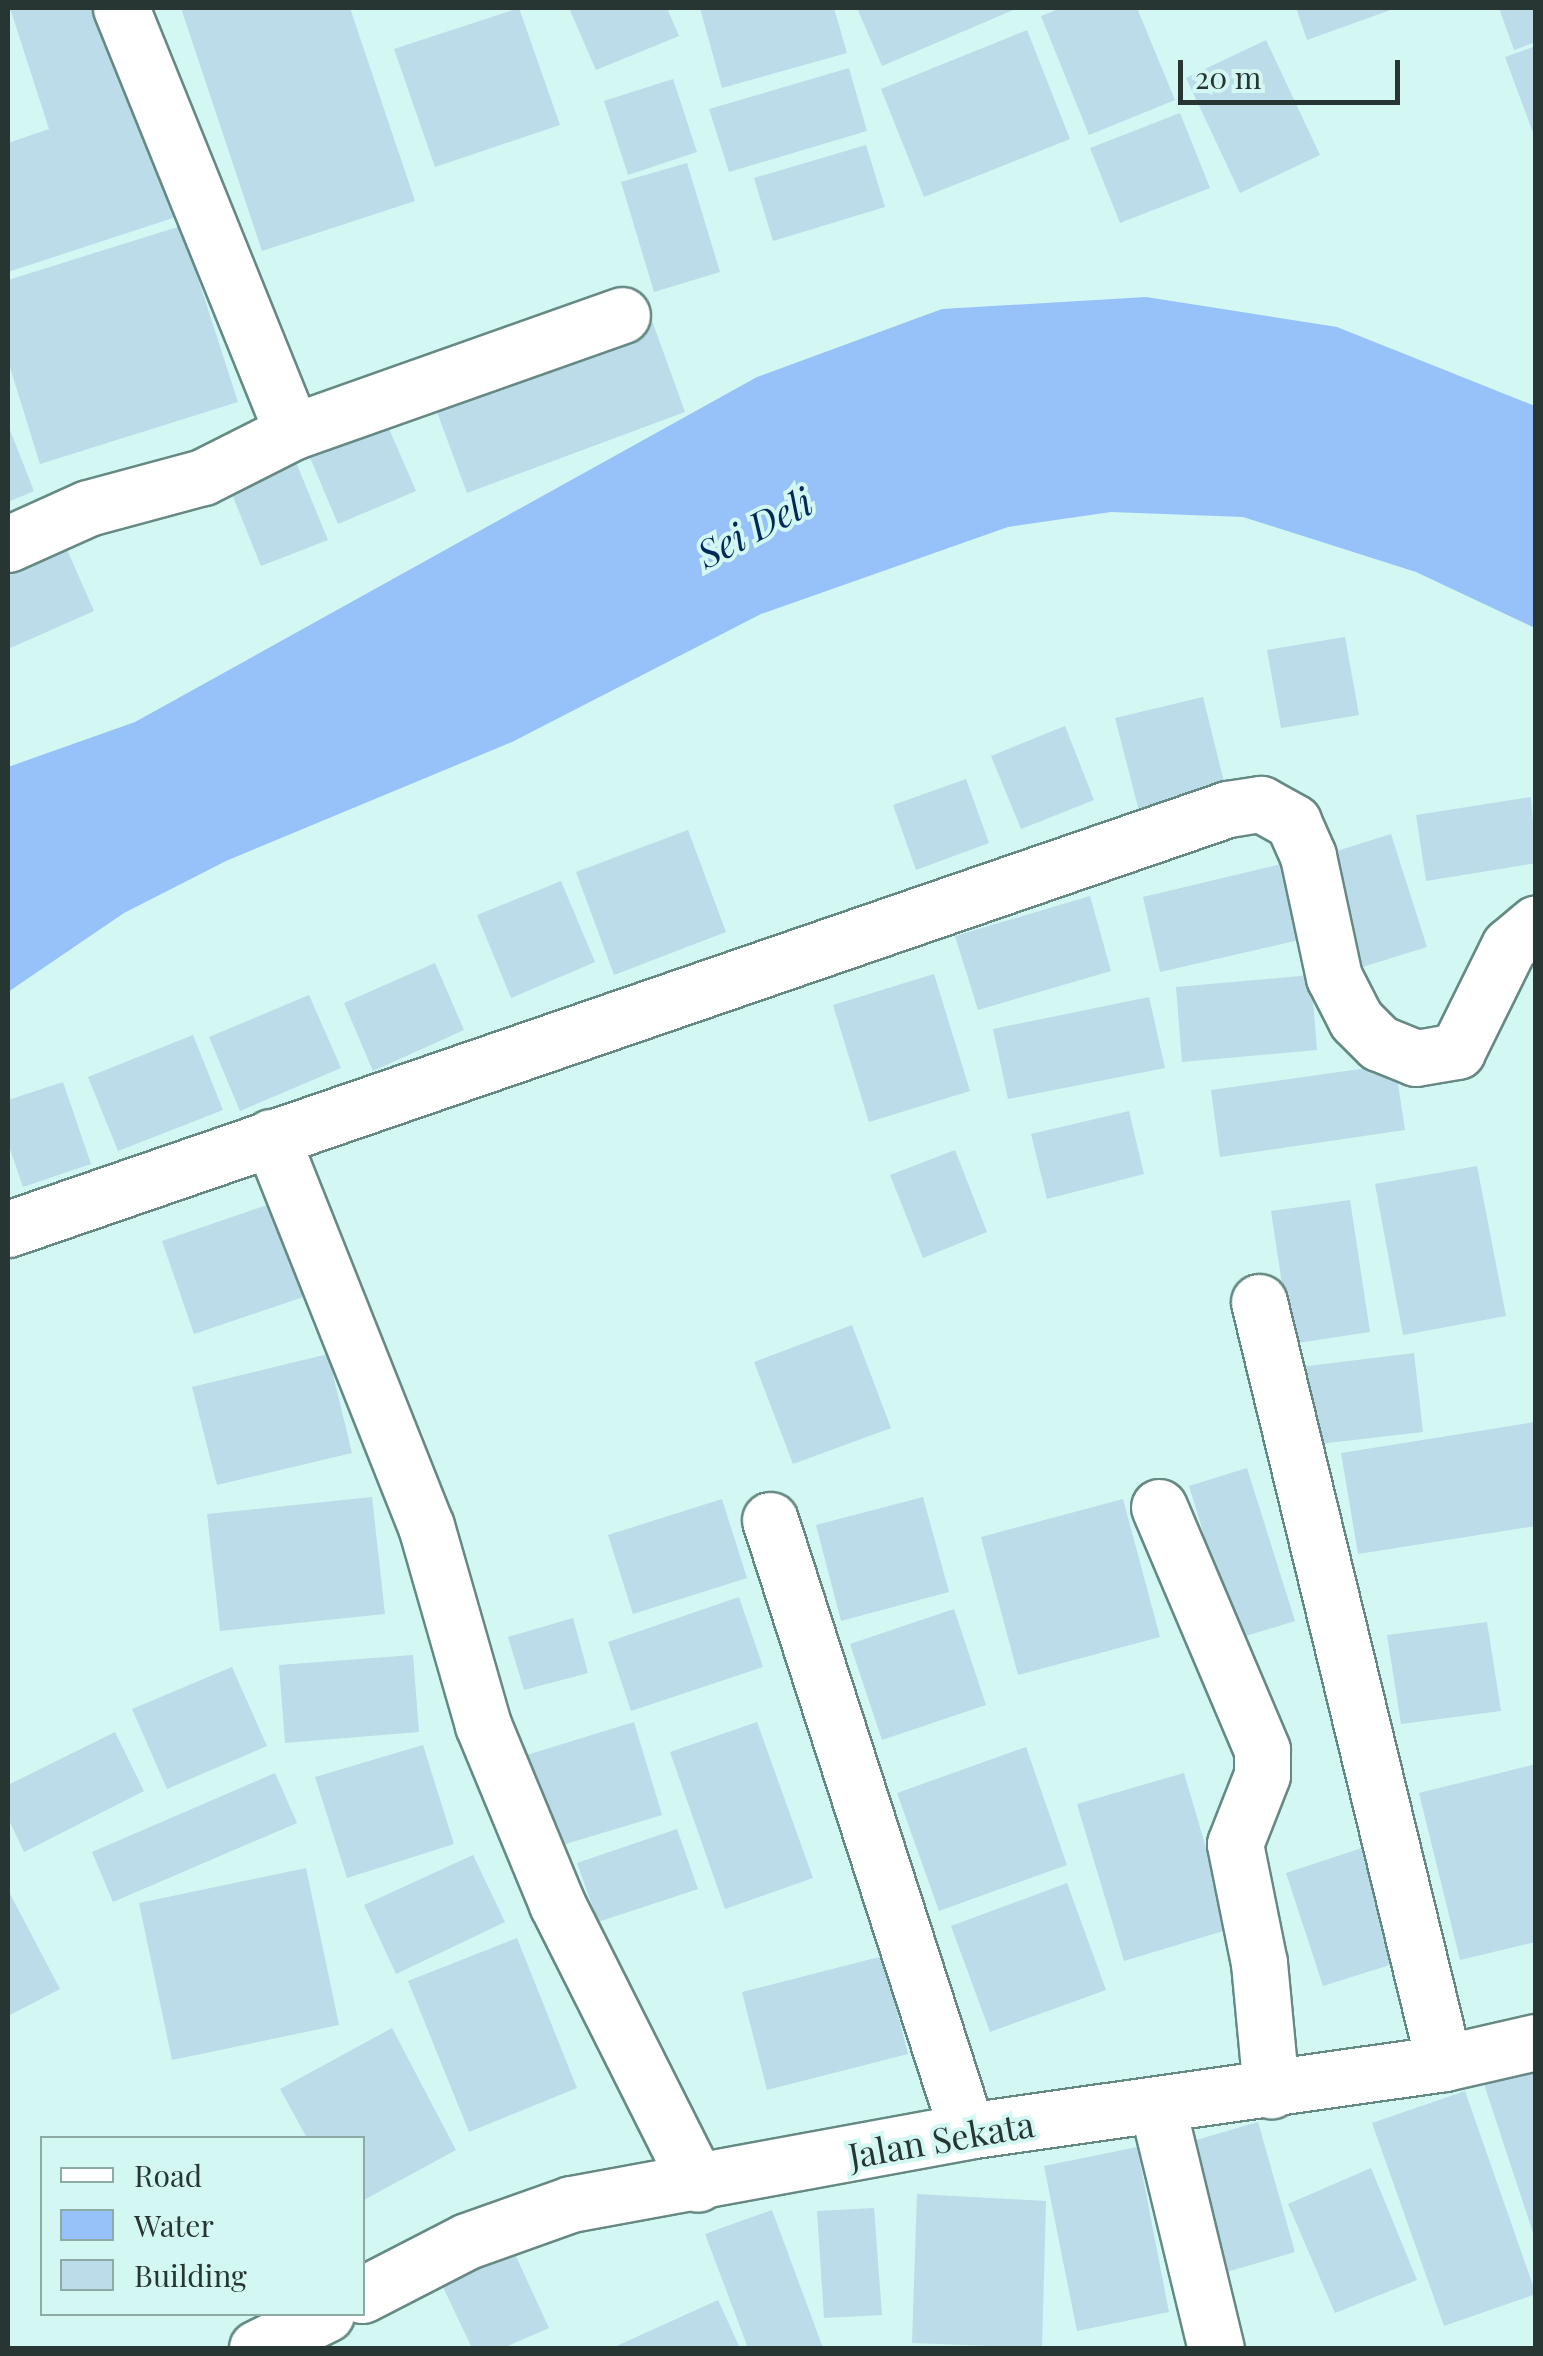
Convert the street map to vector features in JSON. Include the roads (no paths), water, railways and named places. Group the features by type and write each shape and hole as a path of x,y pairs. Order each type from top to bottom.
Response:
{"street":[{"path":"121,8 292,432"},
{"path":"8,544 88,508 203,477 292,432 622,315"},
{"path":"8,1229 1228,809 1261,804 1292,822 1308,856 1334,977 1356,1020 1379,1044 1416,1058 1457,1051 1509,946 1536,923"},
{"path":"271,1137 426,1526 490,1743 557,1904 698,2184"},
{"path":"1259,1302 1444,2063"},
{"path":"1159,1507 1262,1750 1262,1775 1236,1844 1259,1963 1271,2090"},
{"path":"770,1520 967,2131"},
{"name":"Jalan Sekata","path":"365,2293 467,2242 571,2204 698,2184 967,2131 1444,2063 1536,2042"},
{"path":"1157,2105 1216,2348"},
{"path":"257,2348 322,2316"}],"water":[{"name":"Sei Deli","path":"1146,297 1337,327 1535,406 1535,628 1416,572 1243,517 1111,512 1008,527 761,614 512,742 226,861 124,913 8,992 8,767 135,722 757,377 942,309"}]}
